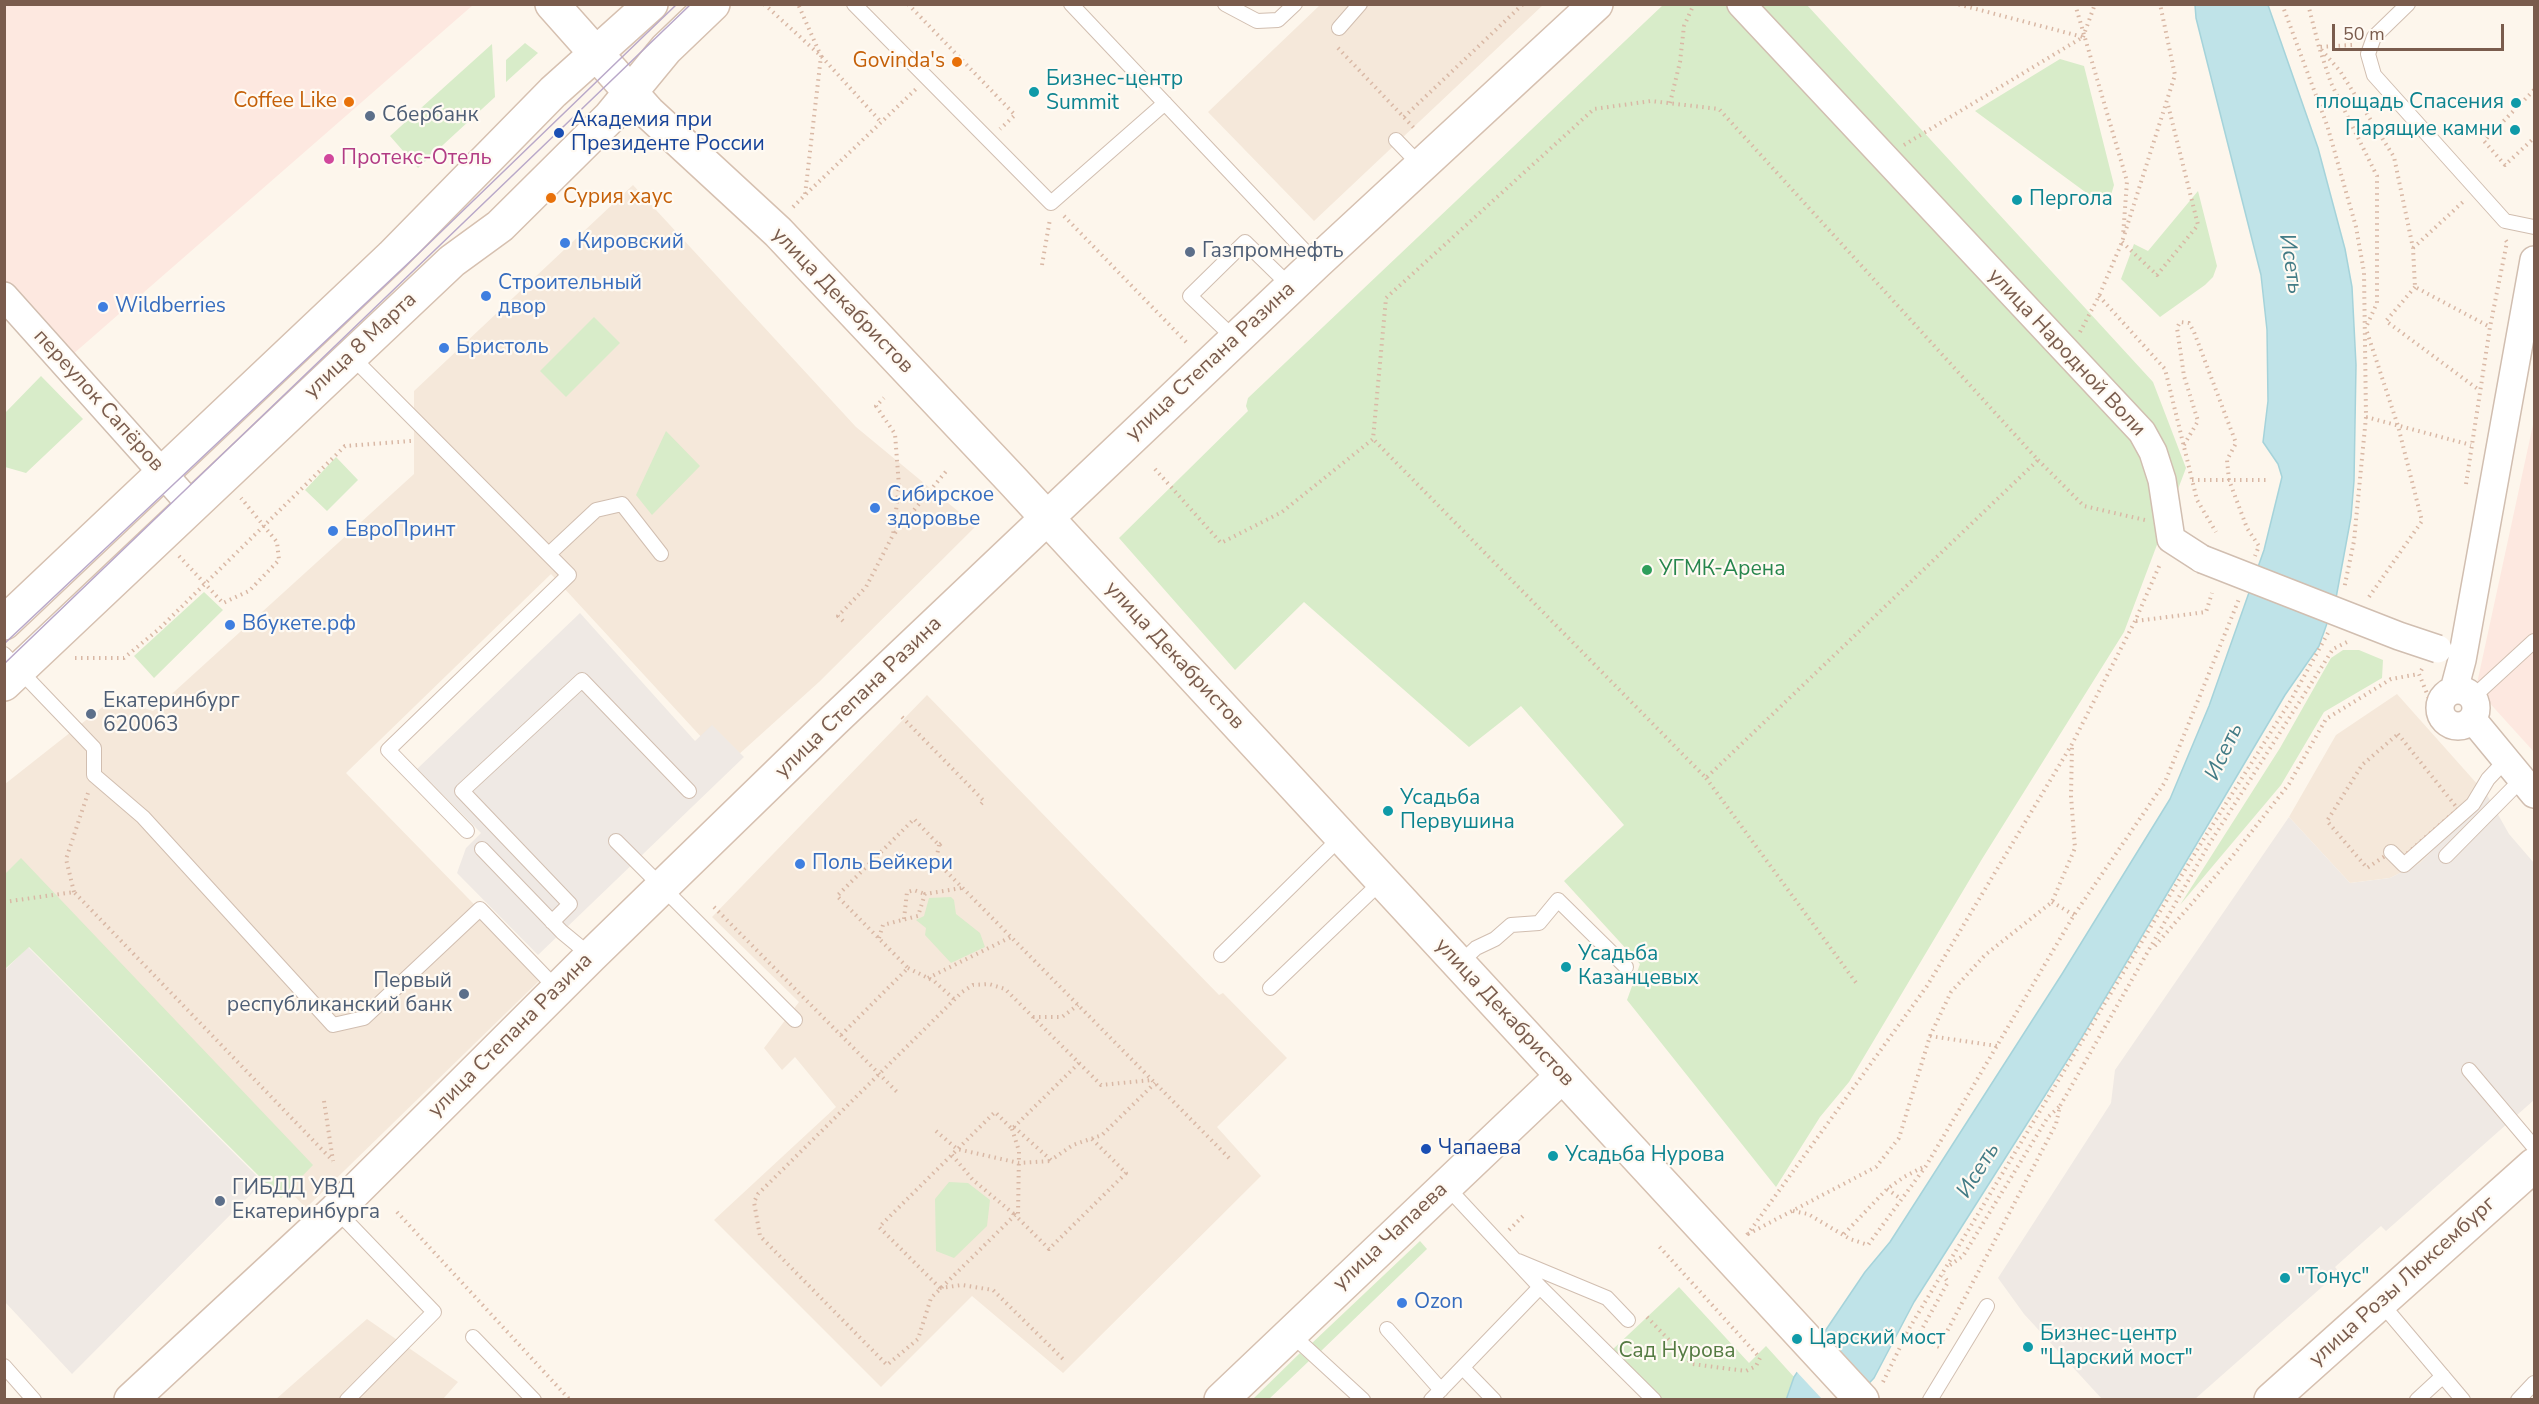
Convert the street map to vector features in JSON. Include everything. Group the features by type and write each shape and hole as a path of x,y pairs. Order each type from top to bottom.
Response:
{"street":[{"name":"улица Декабристов","path":"552,4 630,92 778,232 1047,518 1785,1317 1872,1391"},
{"name":"улица 8 Марта","path":"4,623 392,256 544,100 651,4"},
{"name":"улица 8 Марта","path":"10,669 192,506 452,261 500,226 610,117 666,49 713,4"},
{"name":"улица Степана Разина","path":"131,1400 336,1210 591,956 834,720 1291,286 1596,4"},
{"name":"улица Народной Воли","path":"1742,4 2142,432 2153,452 2162,480 2171,539"},
{"path":"2521,778 2467,702 2450,654 2535,260"},
{"name":"переулок Сапёров","path":"4,296 192,506"},
{"path":"2171,539 2202,559 2450,654"},
{"name":"улица Чапаева","path":"1221,1400 1562,1076"},
{"name":"улица Розы Люксембург","path":"2271,1400 2535,1165"}],"lane":[{"path":"855,4 1051,203 1164,103"},
{"path":"1071,4 1316,263"},
{"path":"1225,4 1257,21 1278,20 1295,4"},
{"path":"1339,28 1360,4"},
{"path":"2408,4 2374,37 2368,54 2374,75 2505,221 2535,227"},
{"path":"1396,140 1421,166"},
{"path":"1235,339 1190,296 1245,242 1291,286"},
{"path":"350,355 569,575 388,750 467,831"},
{"path":"549,554 596,510 622,504 662,554"},
{"path":"2467,702 2535,641"},
{"path":"10,669 94,748 94,775 143,817 333,1025 364,1018 480,909 558,990"},
{"path":"552,922 570,904 462,791 582,680 689,791"},
{"path":"2391,852 2404,865 2473,804 2488,778 2521,778"},
{"path":"2446,856 2521,778"},
{"path":"1221,956 1341,837"},
{"path":"616,841 795,1020"},
{"path":"482,849 552,922 591,956"},
{"path":"1270,988 1382,881"},
{"path":"1459,964 1476,948 1495,939 1511,925 1539,923 1558,900 1626,967"},
{"path":"2469,1070 2535,1147"},
{"path":"1446,1186 1539,1287 1653,1400"},
{"path":"336,1210 434,1312 347,1400"},
{"path":"1514,1259 1607,1298 1628,1320"},
{"path":"1387,1329 1436,1395 1539,1287"},
{"path":"2381,1303 2463,1400"},
{"path":"1930,1400 1988,1306"},
{"path":"1290,1333 1363,1400"},
{"path":"473,1337 534,1400"},
{"path":"4,1366 34,1400"},
{"path":"1463,1368 1494,1400"},
{"path":"2417,1400 2443,1376"},
{"path":"2518,1400 2535,1383"}],"path":[{"path":"764,4 821,56 881,122"},
{"path":"798,4 821,56 805,195"},
{"path":"908,4 1014,115 999,129"},
{"path":"1404,117 1523,4"},
{"path":"1670,103 1680,62 1684,26 1694,4"},
{"path":"1957,4 2083,37"},
{"path":"2074,4 2127,181 2122,243"},
{"path":"1884,157 2083,37 2096,4"},
{"path":"2068,354 2099,296 2122,243 2168,103 2175,75 2160,4"},
{"path":"2282,4 2327,125 2351,208 2364,272 2366,417 2354,541 2341,597"},
{"path":"2308,4 2331,83 2377,176 2377,303 2366,328 2398,426 2422,521 2368,599 2360,600"},
{"path":"2319,47 2354,45 2368,54"},
{"path":"2319,47 2340,71 2394,158 2413,248 2415,287 2386,321 2479,390"},
{"path":"1338,48 1415,129"},
{"path":"2535,90 2484,141 2505,165 2535,138"},
{"path":"793,207 912,94"},
{"path":"1155,469 1221,543 1282,512 1373,439 1386,298 1594,109 1651,101 1719,108 2038,460 2084,506 2150,521"},
{"path":"2122,243 2157,275 2198,225 2168,103"},
{"path":"2413,248 2471,196"},
{"path":"1066,218 1187,343"},
{"path":"1042,265 1049,233"},
{"path":"2465,489 2479,390 2507,242 2500,233"},
{"path":"2415,287 2490,327"},
{"path":"2099,296 2165,369 2197,500 2216,532"},
{"path":"2184,445 2198,421 2184,376 2177,327 2180,322 2189,323 2194,332 2236,443 2227,460 2229,480 2247,528 2259,546 2255,557"},
{"path":"884,398 876,406 895,434 898,486 893,535"},
{"path":"2366,417 2471,445"},
{"path":"75,658 124,658 159,629 345,446 435,439"},
{"path":"1373,439 1706,778 1857,984"},
{"path":"1706,778 2038,460"},
{"path":"843,621 838,616 866,587 893,535 948,469"},
{"path":"2162,480 2267,480"},
{"path":"178,555 223,603 249,591 279,560 277,542 240,497"},
{"path":"1747,1235 1927,986 2072,744 2135,621 2171,539"},
{"path":"1793,1211 1808,1214 1850,1239 1868,1245 1926,1166 2074,915 2165,783 2243,588"},
{"path":"2135,621 2206,612 2212,593"},
{"path":"1872,1391 2200,845 2291,700 2327,637 2330,627"},
{"path":"1948,1266 1963,1256 2048,1117 2060,1106 2208,846 2319,670 2333,649 2344,642 2352,642"},
{"path":"2149,953 2231,858 2289,784 2326,719 2391,679 2419,674"},
{"path":"902,717 984,801 978,807"},
{"path":"2398,734 2458,809 2402,858 2397,853 2391,852 2367,868 2327,821 2362,765 2398,734"},
{"path":"1747,1235 1876,1167 1899,1138 1930,1036 1952,992 1985,955 2052,902 2075,848 2071,796 2072,744"},
{"path":"94,775 66,859 74,892 333,1161 324,1101"},
{"path":"954,999 928,978 908,968 837,896 914,819 941,844 936,861 1230,1159"},
{"path":"904,919 907,892 914,890 925,894 962,888"},
{"path":"4,902 74,892"},
{"path":"879,938 883,925 918,916 925,894"},
{"path":"2052,902 2074,915"},
{"path":"714,907 897,1092"},
{"path":"928,978 1011,937"},
{"path":"841,1035 908,968"},
{"path":"1013,1128 1019,1151 1016,1216 939,1288 931,1298 918,1339 887,1365 760,1236 754,1202 758,1194 954,999 973,985 989,984 1005,989 1101,1085 1154,1081"},
{"path":"1032,1017 1062,1017 1078,1005"},
{"path":"1930,1036 1997,1046"},
{"path":"1013,1128 1079,1063"},
{"path":"936,1131 957,1149 1019,1163 1051,1160 1073,1145 1102,1135 1154,1081"},
{"path":"1934,1356 2056,1124 2060,1106"},
{"path":"939,1288 879,1227 995,1112 1051,1160"},
{"path":"952,1155 973,1180 1016,1216 1049,1249 1126,1173 1092,1139"},
{"path":"1844,1234 1887,1189 1926,1166"},
{"path":"1887,1189 1901,1199"},
{"path":"397,1212 570,1400"},
{"path":"1741,1229 1747,1235"},
{"path":"1628,1320 1644,1314 1692,1364 1746,1371 1755,1366 1760,1358 1657,1245"},
{"path":"1939,1347 1917,1338 1948,1282 1942,1275"},
{"path":"939,1288 963,1285 993,1290 1065,1361"}],"shaded area":[{"path":"5,5 473,5 72,355 5,282"},
{"path":"1320,5 1543,5 1314,221 1208,112"},
{"path":"633,185 856,427 976,526 819,682 727,765 551,574 346,773 544,976 306,1208 28,922 5,945 5,784 114,698 153,711 414,474 414,391"},
{"path":"2534,420 2534,752 2476,688"},
{"path":"580,613 695,741 712,725 744,757 538,955 457,873 466,848 481,833 417,769"},
{"path":"2397,694 2487,795 2420,863 2390,878 2350,883 2289,817 2336,735"},
{"path":"927,695 1219,995 1223,993 1287,1058 1217,1127 1261,1176 1063,1373 972,1296 881,1387 714,1220 836,1107 795,1057 782,1070 764,1048 799,1002 712,917"},
{"path":"2487,795 2509,834 2534,863 2534,1100 2386,1231 2381,1226 2335,1267 2339,1272 2195,1399 2102,1399 2024,1314 1998,1278 2111,1103 2115,1070 2289,817 2350,883 2390,878 2420,863"},
{"path":"28,947 263,1182 72,1374 5,1302 5,970"},
{"path":"367,1319 458,1382 443,1399 275,1400"}],"green space":[{"name":"УГМК-Арена","path":"1663,5 1807,5 2153,382 2186,468 2124,632 1982,859 1849,1082 1820,1117 1776,1187 1627,1000 1640,964 1564,881 1624,825 1521,706 1469,747 1304,602 1235,670 1119,538 1248,411 1246,406 1248,398"},
{"path":"525,43 538,53 506,82 506,60"},
{"path":"492,44 495,97 418,168 390,136"},
{"path":"2060,59 2084,66 2114,185 2107,208 1975,111"},
{"path":"2198,191 2217,266 2213,277 2205,285 2160,317 2121,279 2134,244 2148,251"},
{"path":"594,317 620,343 566,397 540,371"},
{"path":"41,376 83,419 26,473 5,467 5,413"},
{"path":"666,431 700,466 652,515 636,495"},
{"path":"336,457 358,480 327,511 305,490"},
{"path":"204,592 223,610 154,678 134,656"},
{"path":"2343,650 2359,650 2383,660 2382,678 2324,712 2281,785 2180,905 2280,748 2331,658"},
{"path":"21,858 313,1165 281,1198 29,947 5,969 5,874"},
{"path":"951,897 954,900 956,914 980,933 985,947 951,963 925,935 926,928 916,920 924,916 929,898"},
{"path":"949,1182 968,1183 990,1200 987,1226 954,1258 936,1251 935,1199"},
{"path":"1420,1241 1427,1249 1320,1352 1311,1344"},
{"name":"Сад Нурова","path":"1679,1287 1749,1363 1766,1346 1794,1377 1786,1399 1660,1399 1611,1351"},
{"path":"1300,1353 1309,1361 1269,1399 1253,1399"}],"water":[{"name":"Исеть","path":"2195,5 2268,5 2318,148 2345,249 2352,287 2356,365 2354,481 2351,517 2336,598 2319,646 2285,695 2082,1037 1914,1302 1874,1378 1854,1399 1786,1400 1794,1377 1865,1272 1890,1242 2062,974 2170,799 2209,706 2264,550 2282,477 2278,464 2263,442 2268,401 2267,330 2261,275 2196,18"}],"pier":[{"path":"1821,1333 1858,1400 1822,1399 1795,1370"}],"tram line":[{"path":"4,644 417,255 677,4"},
{"path":"4,664 691,4"}],"place":[{"name":"Govinda's","path":"957,62"},
{"name":"Бизнес-центр Summit","path":"1034,92"},
{"name":"Coffee Like","path":"349,102"},
{"name":"площадь Спасения","path":"2516,103"},
{"name":"Сбербанк","path":"370,116"},
{"name":"Парящие камни","path":"2515,130"},
{"name":"Академия при Президенте России","path":"559,133"},
{"name":"Протекс-Отель","path":"329,159"},
{"name":"Сурия хаус","path":"551,198"},
{"name":"Пергола","path":"2017,200"},
{"name":"Кировский","path":"565,243"},
{"name":"Газпромнефть","path":"1190,252"},
{"name":"Строительный двор","path":"486,296"},
{"name":"Wildberries","path":"103,307"},
{"name":"Бристоль","path":"444,348"},
{"name":"Сибирское здоровье","path":"875,508"},
{"name":"ЕвроПринт","path":"333,531"},
{"name":"УГМК-Арена","path":"1647,570"},
{"name":"Вбукете.рф","path":"230,625"},
{"name":"Екатеринбург 620063","path":"91,714"},
{"name":"Усадьба Первушина","path":"1388,811"},
{"name":"Поль Бейкери","path":"800,864"},
{"name":"Усадьба Казанцевых","path":"1566,967"},
{"name":"Первый республиканский банк","path":"464,994"},
{"name":"Чапаева","path":"1426,1149"},
{"name":"Усадьба Нурова","path":"1553,1156"},
{"name":"ГИБДД УВД Екатеринбурга","path":"220,1201"},
{"name":"\"Тонус\"","path":"2285,1278"},
{"name":"Ozon","path":"1402,1303"},
{"name":"Царский мост","path":"1797,1339"},
{"name":"Бизнес-центр \"Царский мост\"","path":"2028,1347"}]}
